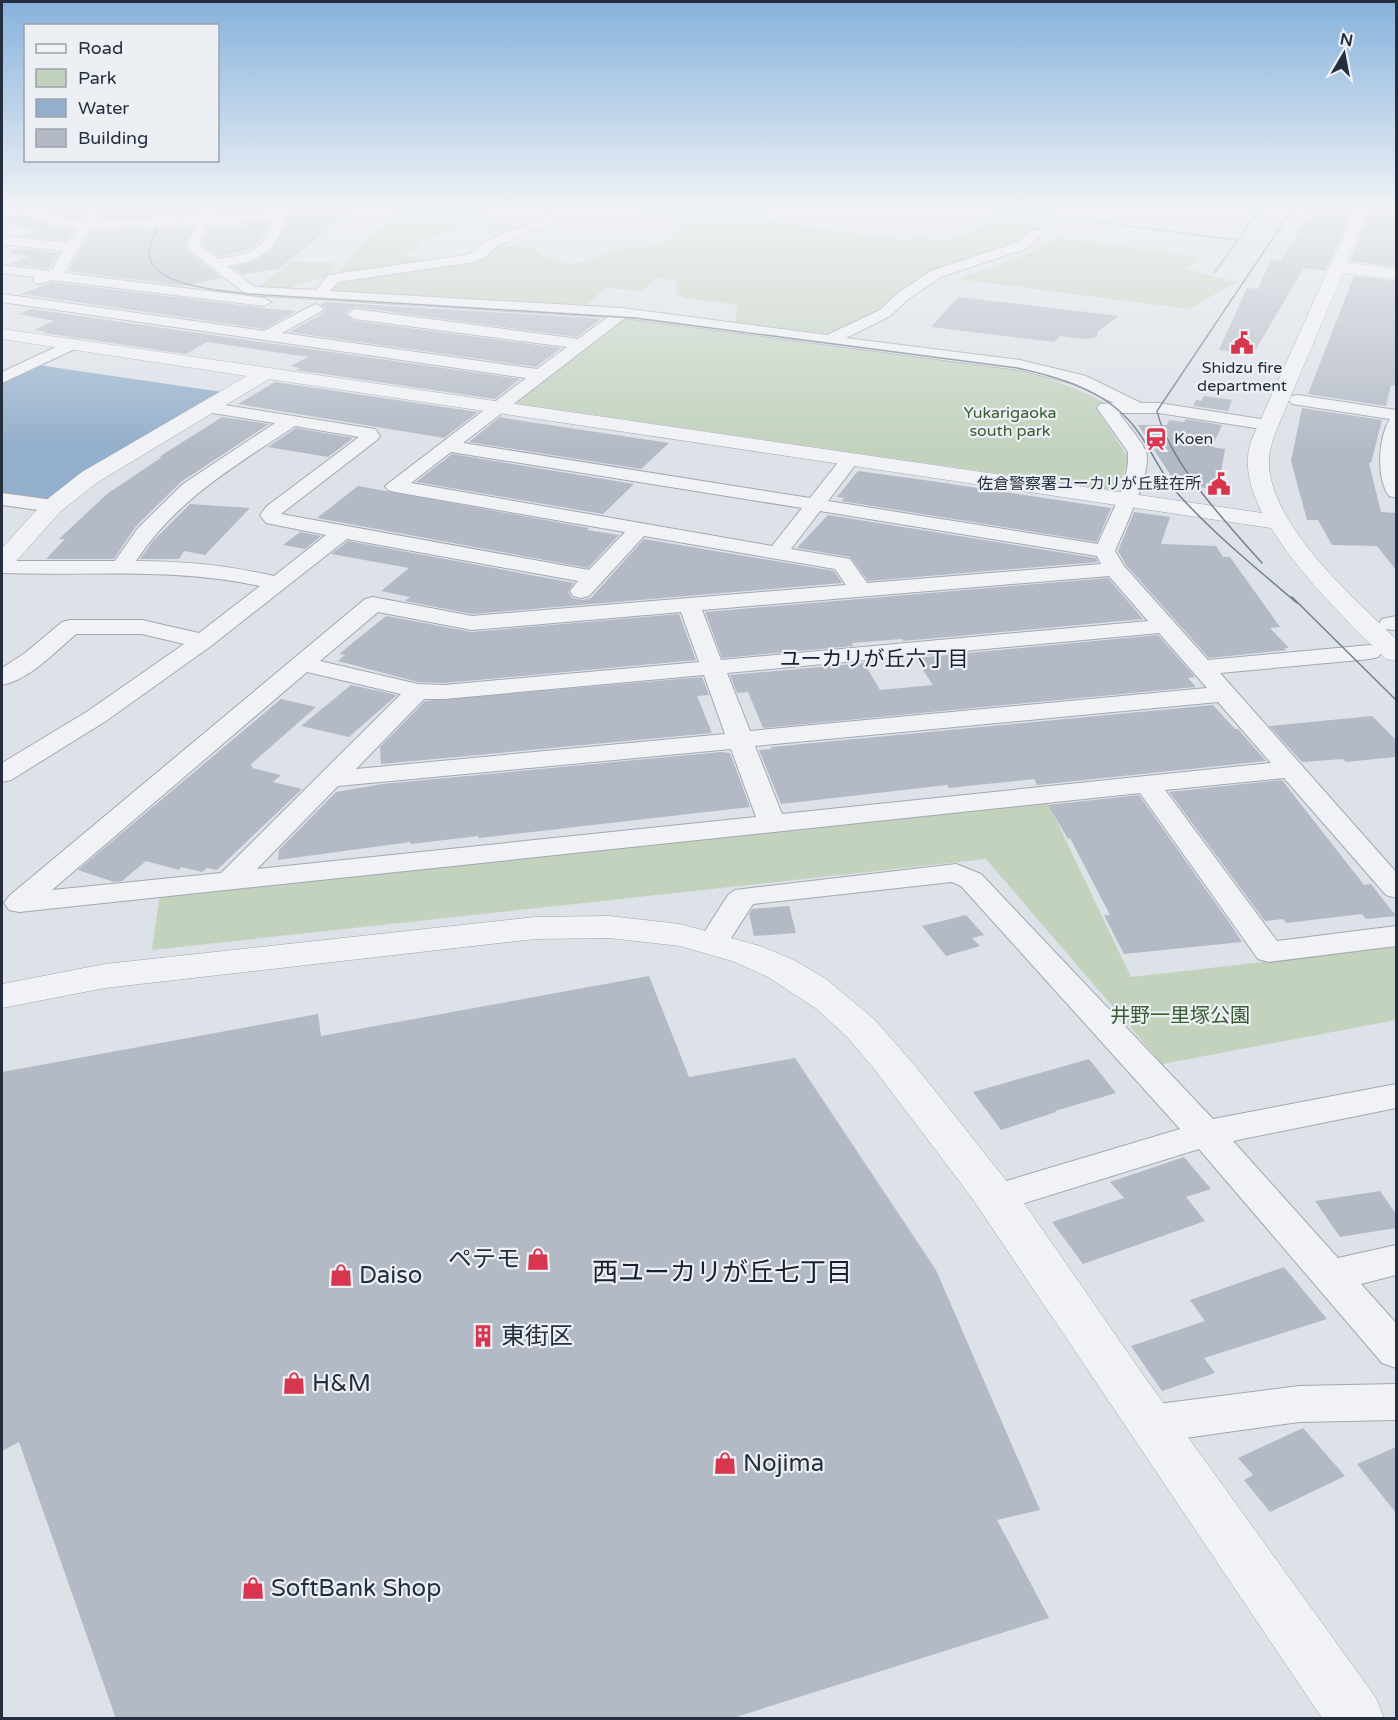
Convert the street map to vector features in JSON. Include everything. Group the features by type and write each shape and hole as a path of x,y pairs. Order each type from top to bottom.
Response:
{"street":[{"path":"2,298 23,288"},
{"path":"171,288 325,307 581,344"},
{"path":"247,288 251,291 325,307 622,313 829,340 1042,370 1080,380 1136,407"},
{"path":"266,336 325,307 330,288"},
{"path":"829,340 885,313 915,288"},
{"path":"1327,288 1258,450 1258,470 1266,497 1278,522 1305,559 1396,653"},
{"path":"2,298 541,375"},
{"path":"622,313 395,486 842,564 861,590"},
{"path":"2,334 1278,522"},
{"path":"2,377 73,344"},
{"path":"2,565 53,506 90,477 266,373"},
{"path":"1298,400 1396,415"},
{"path":"206,407 371,435 270,515 273,519 593,577"},
{"path":"1110,560 1125,501 1139,459 1137,452 1106,408 1159,408 1268,425"},
{"path":"121,567 146,532 190,488 291,421"},
{"path":"1396,423 1390,443 1389,461 1396,492"},
{"path":"449,446 815,504 1110,560 1396,889"},
{"path":"777,553 850,460"},
{"path":"2,499 53,506"},
{"path":"561,615 593,577 639,529"},
{"path":"2,774 97,716 203,641 343,532"},
{"path":"1110,560 861,590 472,623 374,604 19,903 1291,769"},
{"path":"2,565 184,567 222,571 278,583"},
{"path":"689,605 772,824"},
{"path":"302,664 418,691 444,692 1166,626"},
{"path":"2,678 33,658 70,627 142,627 203,641"},
{"path":"1202,668 1370,652"},
{"path":"229,881 418,691"},
{"path":"330,779 1225,694"},
{"path":"1148,784 1269,952 1396,936"},
{"path":"713,942 738,902 745,896 956,873 971,880 1206,1134 1332,1275 1396,1351"},
{"path":"2,996 105,976 535,928 580,926 634,927 713,942 783,971 814,988 870,1036 996,1198 1356,1719"},
{"path":"996,1198 1206,1134 1396,1096"},
{"path":"1332,1275 1396,1260"},
{"path":"1150,1424 1299,1404 1396,1402"}],"green space":[{"path":"330,288 606,288 584,307 328,291"},
{"path":"609,288 645,288 641,291"},
{"path":"676,288 914,288 879,311 828,336 735,324 738,305 687,298 676,294"},
{"path":"1029,288 1226,288 1189,309"},
{"name":"Yukarigaoka south park","path":"622,319 1027,373 1075,389 1109,405 1095,406 1129,459 1117,490 1111,490 520,404 513,401"},
{"name":"井野一里塚公園","path":"1047,801 1131,977 1396,947 1396,1020 1162,1064 986,859 152,950 160,893"}],"water":[{"path":"38,365 222,392 53,501 2,494 2,382"}],"building":[{"path":"36,288 103,288 296,311 264,329 21,294"},
{"path":"1247,288 1292,288 1253,354 1219,350"},
{"path":"1349,288 1396,288 1396,386 1391,385 1386,406 1308,394"},
{"path":"958,297 1119,316 1097,332 1097,337 1085,339 1060,336 1054,342 931,327"},
{"path":"325,302 601,319 577,337 355,307 345,313 355,321 561,348 536,367 289,332 322,314 325,309 321,304"},
{"path":"31,309 520,379 495,399 296,370 300,368 291,366 308,357 207,342 186,354 44,333 47,332 34,330 54,321 19,314"},
{"path":"275,382 478,412 444,438 238,404"},
{"path":"1204,396 1232,400 1228,411 1193,406 1196,400 1201,401"},
{"path":"1302,408 1382,420 1371,463 1369,463 1381,512 1396,513 1396,570 1377,546 1332,545 1318,520 1307,520 1291,461"},
{"path":"222,417 269,424 181,482 136,526 114,559 46,559 65,539 59,539 107,494 162,457 159,457"},
{"path":"500,417 669,443 641,469 469,442"},
{"path":"1186,419 1222,425 1212,447 1225,449 1218,489 1177,485 1138,425 1167,425 1169,420 1184,422"},
{"path":"296,428 353,438 328,457 268,447"},
{"path":"452,454 634,484 603,514 416,482"},
{"path":"858,471 1111,508 1097,542 841,501 844,498 837,497"},
{"path":"358,486 619,535 588,568 317,518"},
{"path":"190,504 250,508 205,555 184,551 179,559 140,559 154,540"},
{"path":"1134,512 1170,517 1161,544 1216,546 1223,557 1230,557 1280,627 1270,628 1289,648 1209,658 1126,565 1118,551"},
{"path":"828,515 1096,558 1098,562 868,581 850,557 797,548"},
{"path":"300,532 321,536 305,549 283,545"},
{"path":"644,539 834,571 842,583 472,614 405,601 410,597 381,591 409,568 331,554 348,541 574,583 568,592 572,598 582,600 591,598"},
{"path":"1108,578 1143,619 903,641 902,639 852,643 853,646 722,658 705,612"},
{"path":"679,614 696,660 444,683 418,682 338,661 345,655 339,654 386,616 472,632"},
{"path":"1158,635 1195,677 1188,678 1196,687 763,728 748,692 737,693 730,675 864,663 880,690 933,685 915,658"},
{"path":"702,677 709,695 697,696 712,733 381,764 380,747 425,701"},
{"path":"351,685 397,695 349,737 301,726"},
{"path":"281,699 316,707 250,765 253,766 252,768 281,775 273,782 302,789 217,870 207,868 202,872 181,867 179,870 146,861 122,881 114,882 78,870"},
{"path":"1213,705 1266,761 1037,785 1034,779 949,788 947,785 781,804 759,750 771,749 771,747"},
{"path":"1372,716 1396,740 1396,757 1346,762 1343,759 1302,762 1269,726"},
{"path":"730,753 750,807 479,838 478,836 411,844 410,842 278,860 279,850 336,792 382,784"},
{"path":"1282,780 1364,885 1371,884 1396,916 1366,919 1362,914 1286,923 1283,919 1265,921 1169,792"},
{"path":"1139,795 1242,942 1124,954 1104,915 1110,915 1070,838 1068,839 1048,805"},
{"path":"789,906 796,933 754,936 749,914 752,909"},
{"path":"966,915 984,935 972,938 980,946 946,956 922,926"},
{"name":"東街区","path":"649,976 689,1077 795,1058 936,1270 1040,1510 997,1520 1049,1618 730,1719 116,1719 19,1442 2,1451 2,1072 318,1014 321,1036"},
{"path":"1089,1059 1116,1093 1001,1130 973,1092"},
{"path":"1184,1157 1211,1189 1186,1197 1205,1221 1083,1264 1052,1222 1124,1198 1110,1182"},
{"path":"1380,1191 1396,1214 1396,1228 1340,1237 1315,1201"},
{"path":"1284,1267 1327,1319 1204,1358 1215,1373 1162,1391 1131,1346 1205,1321 1190,1300"},
{"path":"1303,1428 1345,1476 1270,1512 1244,1480 1253,1475 1238,1458"},
{"path":"1396,1447 1396,1513 1357,1464"}],"tram line":[{"path":"208,288 249,294 635,318 1017,368 1052,377 1085,389 1115,407 1139,433 1179,495 1221,537 1297,603"},
{"path":"1239,288 1157,411 1164,431 1186,471 1262,563"},
{"path":"1292,597 1396,700"}],"place":[{"name":"Shidzu fire department","path":"1242,343"},
{"name":"Koen","path":"1156,439"},
{"name":"佐倉警察署ユーカリが丘駐在所","path":"1219,484"},
{"name":"ペテモ","path":"538,1259"},
{"name":"Daiso","path":"341,1275"},
{"name":"東街区","path":"483,1336"},
{"name":"H&M","path":"294,1383"},
{"name":"Nojima","path":"725,1463"},
{"name":"SoftBank Shop","path":"253,1588"}],"district":[{"name":"ユーカリが丘六丁目","path":"874,659"},
{"name":"西ユーカリが丘七丁目","path":"722,1272"}]}
